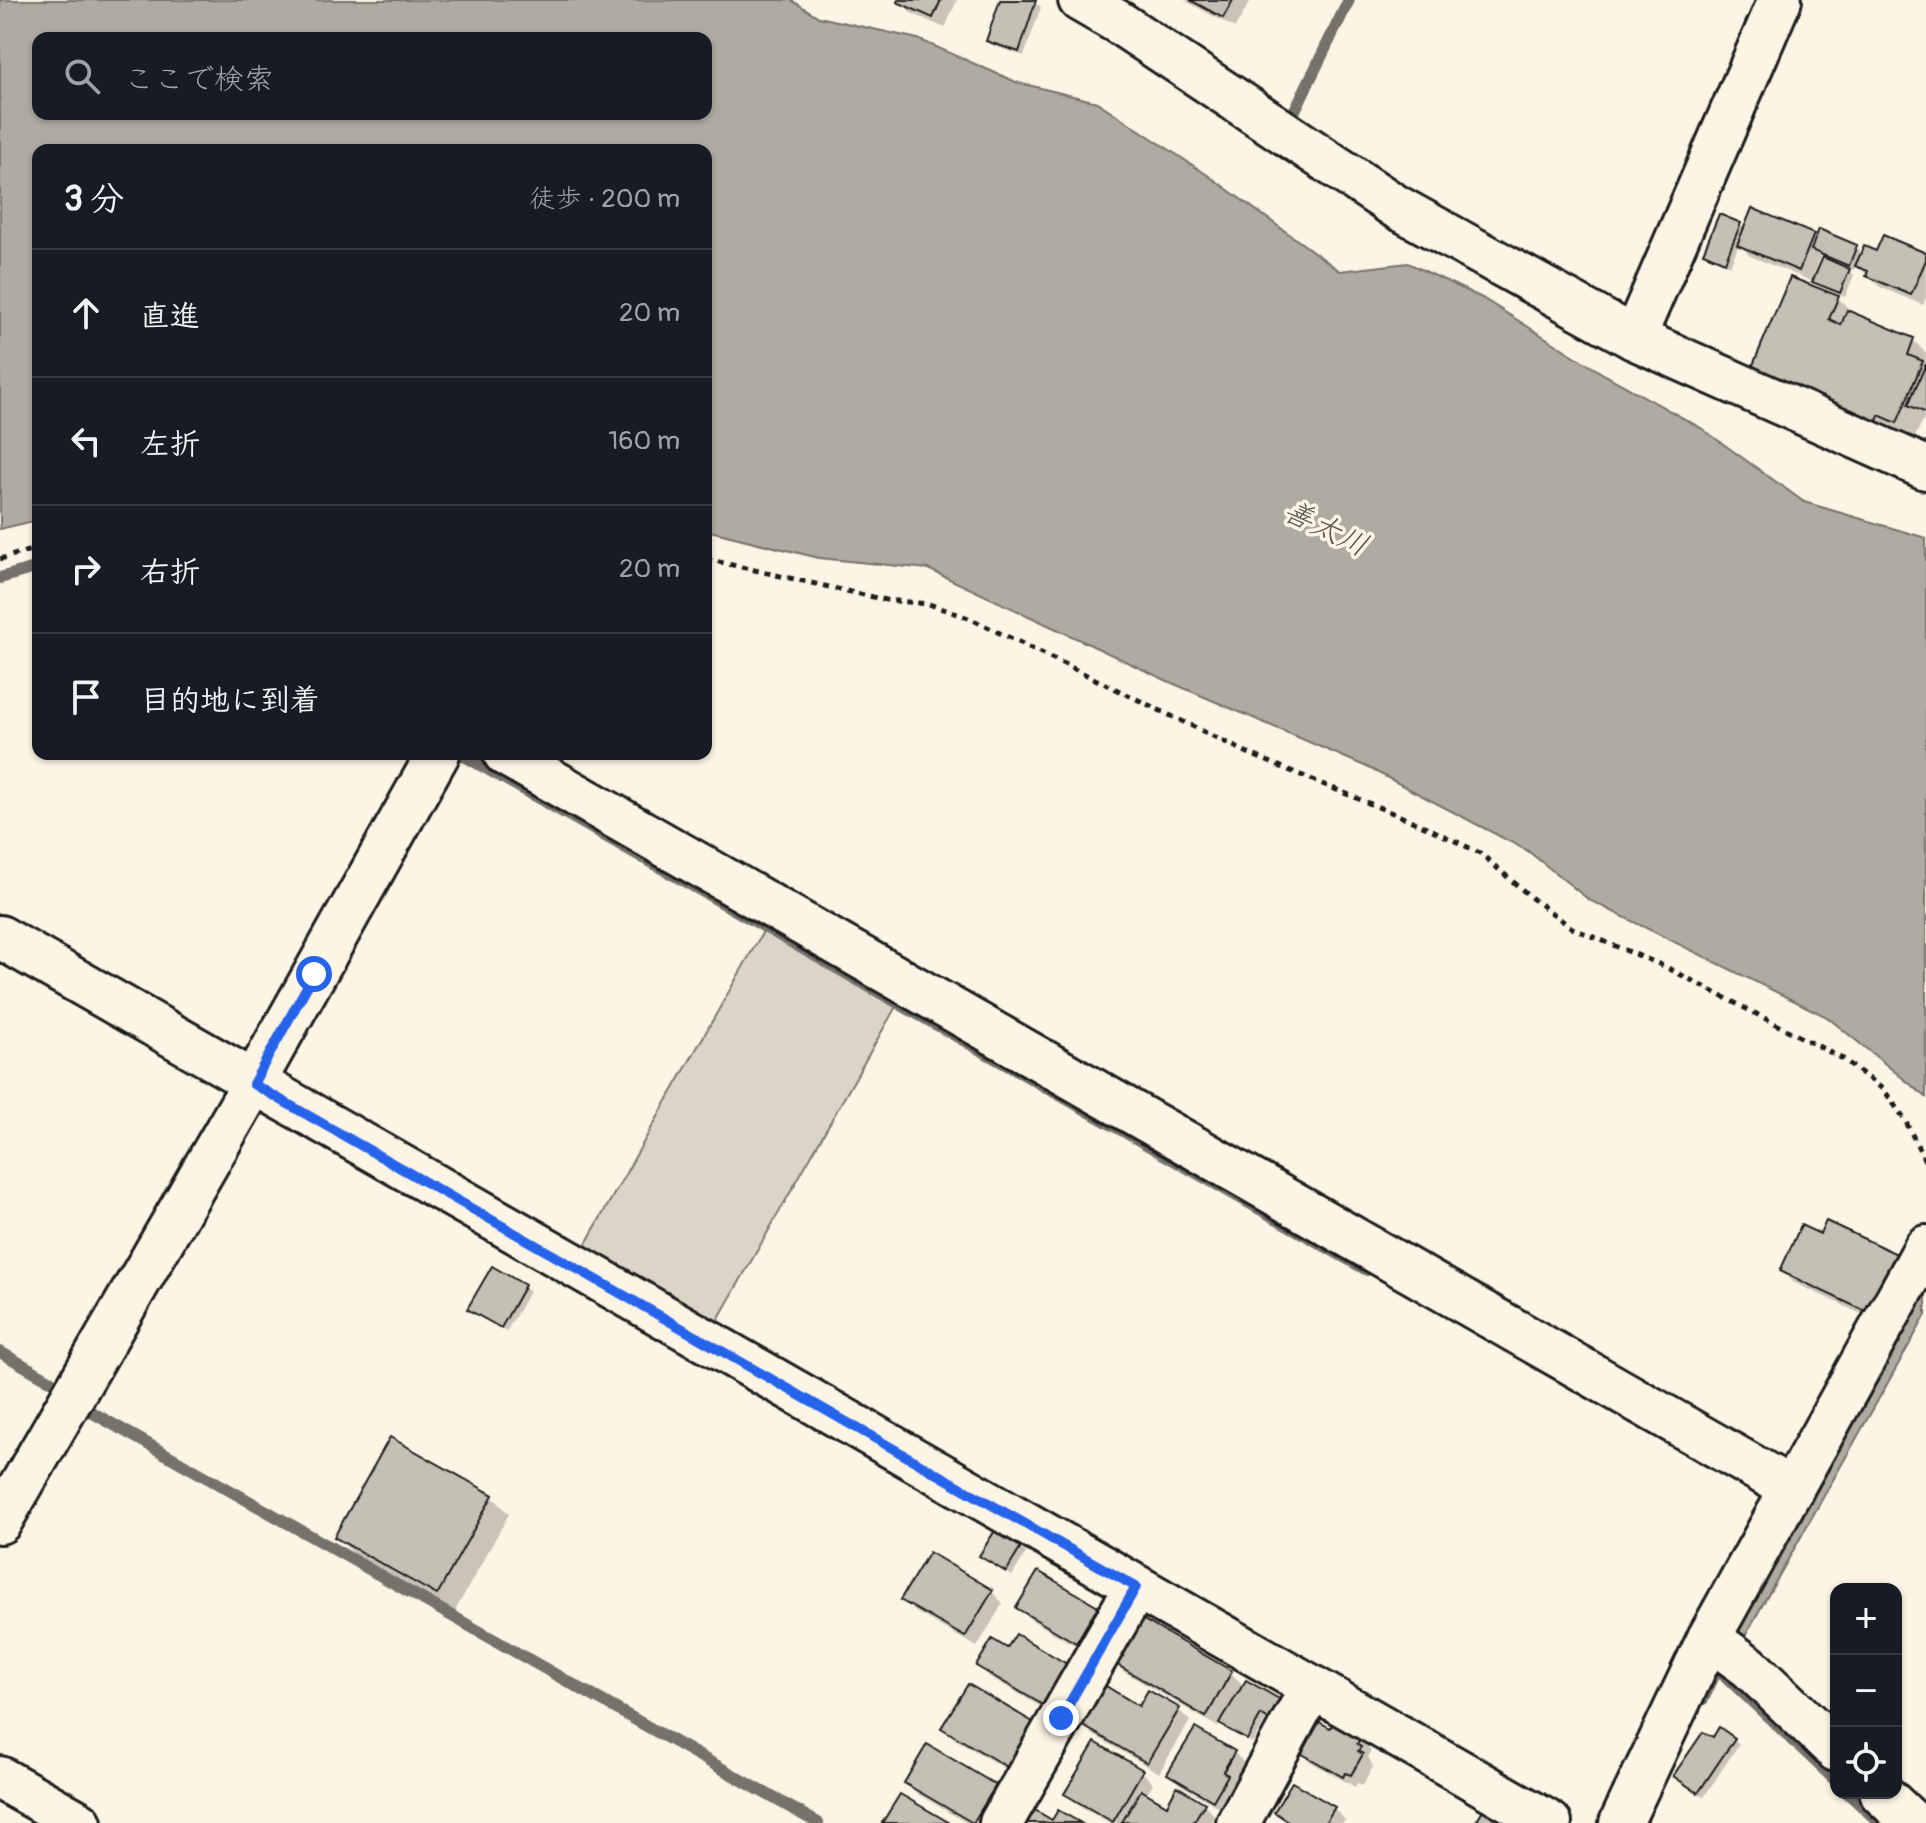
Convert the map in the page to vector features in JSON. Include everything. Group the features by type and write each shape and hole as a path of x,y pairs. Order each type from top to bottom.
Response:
{"street":[{"path":"1080,0 1395,206 1634,338 1926,468"},
{"path":"1634,338 1780,0"},
{"path":"0,1522 253,1084 435,760"},
{"path":"516,760 1792,1489"},
{"path":"0,937 1550,1823"},
{"path":"1621,1823 1709,1638 1926,1247"},
{"path":"1001,1823 1136,1587"},
{"path":"1709,1638 1749,1667 1830,1744"},
{"path":"1238,1823 1312,1687"},
{"path":"0,1778 80,1823"},
{"path":"1887,1799 1913,1823"}],"path":[{"path":"0,559 32,550"},
{"path":"712,560 886,600 929,604 971,619 1250,754 1438,832 1480,853 1572,928 1666,967 1843,1059 1884,1090 1905,1120 1926,1163"}],"shaded area":[{"path":"765,928 898,1003 712,1330 580,1254"}],"water":[{"name":"善太川","path":"0,0 791,0 819,17 918,39 1016,82 1097,102 1209,176 1340,271 1408,263 1482,298 1605,375 1701,428 1804,502 1926,538 1926,1097 1827,1017 1589,900 1528,851 1367,767 1172,683 928,569 819,558 712,531 712,144 32,144 32,521 0,529"},
{"path":"1926,1290 1926,1315 1741,1643 1732,1633"}],"building":[{"path":"898,0 941,0 933,18"},
{"path":"1000,0 1036,0 1019,52 986,41"},
{"path":"1190,0 1233,0 1223,18"},
{"path":"1752,208 1814,234 1799,271 1737,245"},
{"path":"1719,214 1741,223 1725,262 1703,253"},
{"path":"1819,229 1857,245 1849,266 1811,250"},
{"path":"1883,235 1926,253 1911,295 1866,276 1868,271 1855,266 1864,246 1876,251"},
{"path":"1823,257 1850,269 1840,293 1812,282"},
{"path":"1790,277 1839,296 1829,319 1841,325 1847,310 1914,338 1908,355 1923,361 1897,423 1879,415 1876,424 1750,372"},
{"path":"1926,364 1926,413 1908,405"},
{"path":"1826,1221 1899,1255 1871,1314 1780,1271 1801,1225 1820,1234"},
{"path":"492,1266 525,1285 501,1328 467,1309"},
{"path":"390,1437 493,1495 437,1595 334,1537"},
{"path":"999,1524 1026,1539 1006,1572 979,1556"},
{"path":"929,1552 993,1590 965,1637 900,1600"},
{"path":"1038,1571 1098,1606 1076,1643 1016,1608"},
{"path":"1135,1615 1232,1671 1206,1717 1109,1660"},
{"path":"1016,1634 1067,1664 1043,1705 976,1666 992,1639 1007,1648"},
{"path":"1246,1680 1281,1700 1269,1720 1261,1715 1247,1740 1219,1724"},
{"path":"1101,1683 1139,1706 1148,1690 1180,1708 1147,1763 1078,1723"},
{"path":"968,1684 1033,1722 1007,1767 941,1728"},
{"path":"1316,1720 1330,1728 1334,1722 1361,1738 1357,1744 1361,1747 1358,1751 1363,1754 1351,1775 1345,1773 1343,1777 1297,1751"},
{"path":"1719,1727 1735,1738 1698,1793 1673,1776 1703,1732 1713,1737"},
{"path":"1195,1728 1235,1751 1223,1772 1228,1775 1213,1801 1167,1774"},
{"path":"1095,1742 1143,1770 1113,1822 1064,1794"},
{"path":"927,1744 996,1785 973,1823 904,1783"},
{"path":"1292,1782 1335,1807 1325,1823 1291,1823 1274,1812"},
{"path":"1177,1786 1205,1803 1193,1823 1122,1822 1141,1790 1167,1805"},
{"path":"900,1794 950,1823 882,1823"},
{"path":"1487,1803 1521,1823 1475,1823"},
{"path":"1028,1806 1052,1820 1058,1810 1081,1823 1019,1823"}],"waterway":[{"path":"1294,112 1349,0"},
{"path":"0,578 32,569"},
{"path":"472,760 1367,1270"},
{"path":"0,1352 53,1382"},
{"path":"86,1409 818,1823"},
{"path":"1703,1699 1716,1672 1724,1675 1830,1775"},
{"path":"1854,1799 1880,1823"}],"route":[{"path":"314,974 253,1084 1136,1587 1061,1718"}]}
